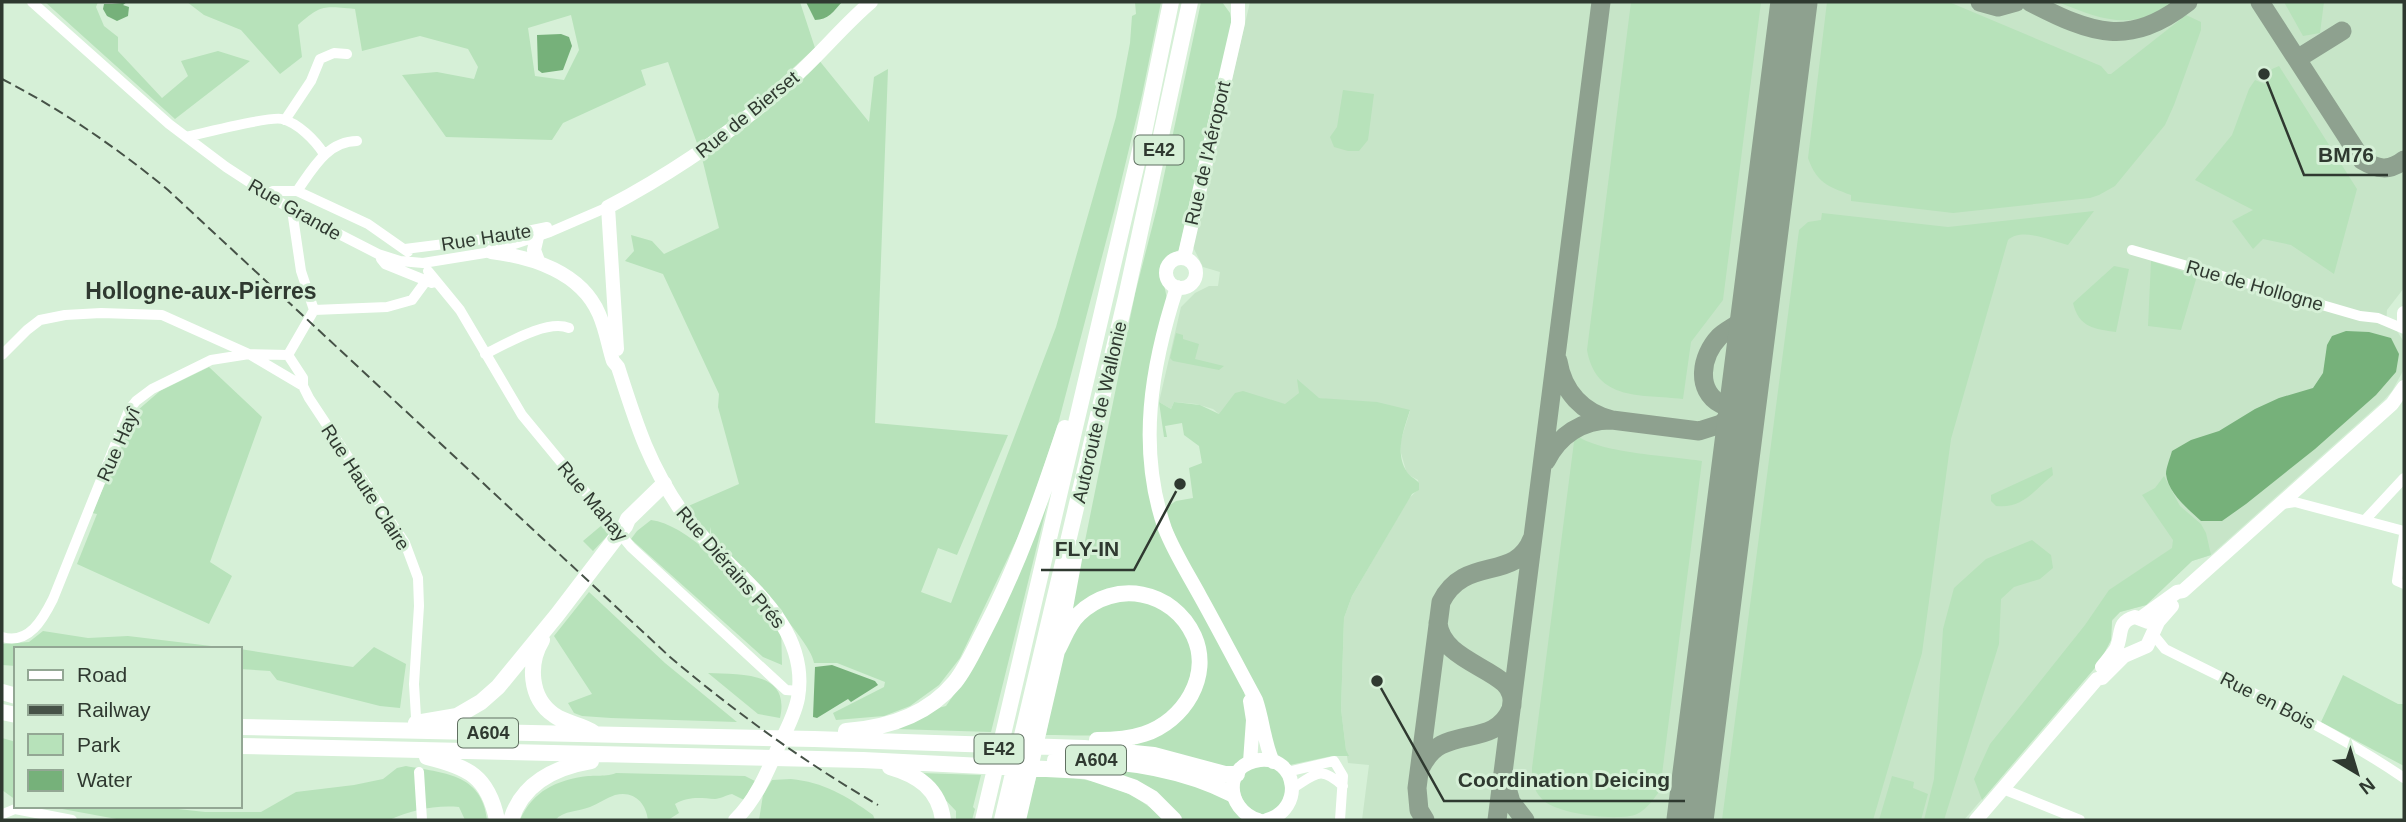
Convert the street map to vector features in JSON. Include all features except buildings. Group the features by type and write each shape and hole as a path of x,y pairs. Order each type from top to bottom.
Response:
{"highway":[{"name":"Autoroute de Wallonie","path":"984,814 1144,133 1171,2"},
{"name":"Autoroute de Wallonie","path":"1038,696 1086,463 1152,180 1190,2"},
{"path":"875,734 937,699 954,683 965,666 992,615 1017,558 1042,497 1069,415 1080,402"},
{"path":"1057,651 1090,478 1086,463"},
{"path":"380,731 400,723 446,719 470,710 504,680 628,523 666,488"},
{"path":"1007,746 1046,741 1114,740 1144,734 1162,725 1189,700 1198,679 1199,650 1189,627 1180,615 1162,601 1137,593 1112,595 1087,607 1071,624 1038,696 1011,814"},
{"path":"556,617 534,657 532,672 537,695 553,715 583,725 596,735"},
{"name":"A604","path":"242,727 814,739 829,732 875,734 1007,746 1128,751 1154,755 1225,774 1237,774"},
{"name":"A604","path":"242,747 863,760 901,766 955,765 979,761 1083,760 1124,763 1204,781 1232,794"},
{"path":"412,750 426,757 460,766 475,776 488,791 497,820"},
{"path":"511,820 515,807 542,778 573,764 620,755"},
{"path":"955,765 1101,774 1152,798 1174,820"},
{"path":"901,766 915,775 933,793 939,803 943,820"}],"main road":[{"name":"Rue de Bierset","path":"608,207 705,150 745,120 871,2"},
{"name":"Rue de l'Aéroport","path":"1238,2 1238,23 1184,258 1171,261 1166,269 1169,283 1177,287 1157,366 1149,411 1149,451 1152,478 1166,531 1256,700 1263,720 1267,750 1273,762"},
{"name":"Rue Diérains Prés","path":"608,207 620,360 618,367"},
{"path":"537,237 534,250 538,261"},
{"name":"Rue Diérains Prés","path":"491,252 538,261 565,276 580,289 599,314 644,445 666,488 709,546 779,618 789,635 796,655 799,691 790,723 749,814 735,820"},
{"path":"1177,287 1189,285 1196,275 1192,262 1184,258"},
{"path":"580,289 598,291 612,280"},
{"path":"2404,311 2404,327"},
{"path":"2097,679 2102,678 2122,658 2150,642 2160,619 2182,597 2183,592 2392,404 2404,387"},
{"path":"2141,618 2178,592 2183,592"},
{"path":"1976,820 2097,679 2098,673 2116,649 2119,631 2125,621 2141,618 2149,624 2152,633"},
{"path":"2119,637 2125,647 2138,650"},
{"name":"Rue de l'Aéroport","path":"1245,680 1253,720 1250,762"},
{"path":"1258,820 1241,811 1232,794 1237,774 1250,762 1260,760 1273,762 1287,772 1293,788 1286,816 1267,820"}],"street":[{"name":"Rue Grande","path":"32,2 186,138 292,210 378,254 400,261 424,262 491,252 537,237 608,207"},
{"path":"285,120 311,81 320,59 334,53 347,54"},
{"path":"186,138 280,118 297,127 318,144 324,154"},
{"path":"268,195 273,191 297,191 324,154 348,141 357,141"},
{"name":"Rue Haute","path":"297,191 368,224 406,250 567,225"},
{"path":"288,355 314,310 301,271 292,210"},
{"name":"Rue de Hollogne","path":"2132,250 2404,327"},
{"path":"314,310 387,307 412,300 427,276 385,264 378,254"},
{"name":"Rue Mahay","path":"427,276 439,284 460,310 522,415 631,547 786,690 799,691"},
{"name":"Rue de Hollogne","path":"2378,318 2404,311"},
{"path":"2,355 40,320 65,315 162,315 248,354 303,386"},
{"path":"485,354 547,326 569,328"},
{"name":"Rue Hayî","path":"2,637 8,639 28,634 42,622 54,599 129,410 136,401 212,360 248,354 288,355"},
{"name":"Rue Haute Claire","path":"288,355 303,378 303,386 405,543 412,558 418,578 419,606 414,684 416,717"},
{"path":"2364,520 2404,478"},
{"path":"2308,479 2306,494 2311,506"},
{"path":"2280,504 2295,502 2404,533 2397,580 2404,584"},
{"name":"Rue en Bois","path":"2152,633 2165,649 2319,726 2404,778"},
{"name":"Rue en Bois","path":"2138,650 2165,649"},
{"path":"1287,772 1334,761 1343,776 1339,820"},
{"path":"419,772 422,820"},
{"path":"1293,788 1324,772 1343,786"},
{"path":"2003,789 2080,820"},
{"path":"3,816 15,809 72,820"}],"shaded area":[{"path":"1250,2 2404,2 2404,288 2387,310 2386,326 2397,331 2404,342 2403,371 2384,400 2211,555 2192,561 2146,605 2120,612 2112,621 2111,640 2099,663 1964,820 1362,820 1369,765 1348,763 1341,709 1344,618 1352,596 1409,498 1419,489 1418,480 1407,474 1401,453 1400,443 1410,411 1319,398 1310,422 1219,414 1213,409 1196,404 1174,402 1171,409 1159,402 1181,307 1195,293 1209,286 1218,286 1220,272 1203,267 1193,247"}],"green space":[{"path":"45,2 98,2 96,7 104,26 118,37 118,51 162,98 188,76 181,61 218,51 250,61 175,119"},
{"path":"187,2 800,2 815,48 759,99 698,146 668,62 641,70 646,85 563,123 552,140 446,137 402,75 437,72 474,79 478,67 468,49 420,36 362,51 355,9 324,8 298,25 302,57 280,74 241,30 204,15","holes":["571,15 579,50 564,80 535,76 528,28"]},
{"path":"1135,2 1161,2 1142,95 1058,424 1026,520 960,658 939,685 910,706 884,716 836,720 833,713 884,687 885,682 837,663 814,663 810,652 786,619 712,537 710,527 710,537 686,507 739,484 718,407 719,394 663,274 625,261 634,251 631,235 652,241 664,254 719,228 702,158 818,59 869,122 874,77 888,69 875,423 1008,435 957,555 938,548 921,592 951,603 1056,327 1116,117 1130,43 1132,16 1136,14"},
{"path":"1201,2 1222,2 1230,13 1232,24 1179,250 1164,262 1162,268 1167,306 1148,482 1242,685 1250,714 1248,756 1235,769 1135,750 1135,743 1168,729 1204,651 1150,590 1070,615 1135,294 1158,204"},
{"path":"1631,2 1761,2 1723,300 1691,342 1683,399 1637,395 1611,387 1600,379 1592,367 1587,350"},
{"path":"1827,2 1949,2 2101,66 2108,74 2186,15 2201,22 2201,30 2165,125 2115,186 2090,198 1953,213 1851,201 1851,195 1829,186 1815,173 1808,158"},
{"path":"2058,2 2176,2 2146,17 2117,20 2089,14"},
{"path":"2284,2 2324,2 2320,33 2303,36"},
{"path":"2279,66 2357,189 2334,274 2291,245 2263,239 2253,249 2232,221 2253,210 2195,180 2232,135 2255,80 2265,84 2272,69"},
{"path":"1343,90 1374,94 1368,140 1359,151 1334,147 1330,137 1337,127"},
{"path":"2094,211 2068,245 2029,235 2014,236 2008,240 1951,439 1922,653 1873,820 1722,820 1799,230 1808,222 1821,220 1822,213 1948,227"},
{"path":"2151,261 2197,276 2181,330 2148,326"},
{"path":"2114,266 2129,269 2116,332 2089,326 2079,318 2073,303"},
{"path":"1176,333 1183,335 1183,339 1199,344 1195,359 1224,366 1219,370 1173,361 1170,358"},
{"path":"209,367 262,417 210,562 232,576 209,624 77,564 97,514 92,513 138,410 160,391"},
{"path":"1297,379 1319,398 1377,402 1410,410 1401,441 1401,457 1408,473 1419,483 1419,490 1412,494 1352,596 1344,618 1341,709 1349,756 1332,756 1290,765 1276,757 1238,662 1191,571 1164,509 1176,501 1193,498 1189,468 1202,463 1199,446 1184,435 1182,423 1165,426 1167,437 1164,437 1159,402 1171,409 1174,402 1200,405 1219,414 1235,393 1243,391 1285,404 1299,393"},
{"path":"1575,434 1599,446 1616,450 1702,461 1660,790 1644,809 1628,816 1602,817 1560,809 1542,799 1533,781 1532,768"},
{"path":"2052,467 2053,475 2014,505 1996,506 1991,501 1991,495"},
{"path":"2164,476 2180,506 2201,524 2211,555 2192,561 2146,605 2120,612 2112,620 2111,640 2099,663 1982,800 1974,779 1990,744 2085,625 2109,590 2172,548 2173,540 2142,495 2155,488"},
{"path":"1051,489 991,732 895,729 934,709 946,706 968,674"},
{"path":"651,520 685,534 703,548 781,625 782,665 763,657 631,539"},
{"path":"602,525 609,534 593,551 583,541"},
{"path":"2032,540 2051,555 2053,568 2040,579 2014,587 2001,599 1999,644 1944,820 1924,820 1934,779 1943,629 1954,588 1986,559"},
{"path":"589,592 665,663 737,722 611,718 574,713 568,703 592,694 554,636"},
{"path":"1127,599 1159,607 1178,622 1188,638 1192,654 1191,672 1186,688 1176,704 1163,717 1147,726 1123,733 1046,735 1061,664 1075,631 1086,617 1100,606"},
{"path":"43,631 88,638 128,636 219,647 14,647 14,666 2,665 2,644 29,642"},
{"path":"374,647 406,664 400,708 380,706 277,680 270,671 242,669 242,649 353,667"},
{"path":"708,673 747,675 770,683 778,691 781,702 780,718 758,714"},
{"path":"2343,675 2398,704 2404,704 2404,766 2321,722"},
{"path":"2,738 14,741 14,799 2,790"},
{"path":"1098,765 1132,768 1226,795 1244,820 1180,820"},
{"path":"1268,765 1282,773 1287,797 1271,813 1262,814 1247,806 1242,798 1240,781 1243,774 1251,768"},
{"path":"406,766 446,774 469,784 484,804 487,820 465,820 459,807 423,809 389,820 122,820 57,808 169,808 205,812 261,812 296,792 383,779 397,768"},
{"path":"616,773 745,776 755,781 744,800 732,794 717,799 685,800 675,804 679,813 668,820 648,820 645,808 638,799 622,794 567,813 555,820 520,820 539,794 556,784 576,778"},
{"path":"920,773 981,775 972,820 956,820 956,811"},
{"path":"1037,775 1090,781 1121,790 1165,820 1024,820"},
{"path":"1892,776 1914,782 1913,788 1928,794 1921,820 1879,820"},
{"path":"791,779 814,783 834,791 873,815 875,820 759,820 763,795 772,780"}],"water":[{"path":"102,2 127,2 123,5 129,7 128,16 117,21 107,16 103,9 104,4 122,4"},
{"path":"806,2 842,2 827,17 815,20"},
{"path":"561,34 569,37 572,46 563,70 542,73 538,70 537,35"},
{"path":"2346,331 2369,332 2391,338 2399,354 2396,372 2376,395 2315,449 2246,504 2222,521 2201,521 2170,488 2166,472 2172,451 2191,440 2219,431 2279,398 2313,388 2323,373 2327,345 2332,336"},
{"path":"832,665 875,681 878,685 851,702 848,699 817,718 813,717 815,667"}],"taxiway":[{"path":"1497,820 1601,2"},
{"path":"1980,2 1998,7 2016,2"},
{"path":"2030,2 2073,22 2110,31 2128,31 2147,26 2167,17 2188,2"},
{"path":"2260,2 2362,160 2383,168 2404,160"},
{"path":"2297,59 2342,31"},
{"path":"1748,405 1734,408 1721,404 1707,390 1704,372 1713,345 1722,334 1745,317 1757,292"},
{"path":"1756,297 1762,325 1761,344"},
{"path":"1558,361 1564,382 1576,400 1602,417 1699,431 1721,424 1734,413 1741,401 1752,330"},
{"path":"1546,461 1551,452 1572,431 1590,423 1611,420"},
{"path":"1425,820 1419,810 1417,788 1441,602 1451,587 1463,578 1514,561 1532,539"},
{"path":"1420,769 1434,749 1451,741 1490,731 1505,719 1512,706 1506,685 1455,651 1441,634 1438,623"},
{"path":"1684,820 1689,808 1700,740"},
{"path":"1505,781 1511,802 1525,820"}],"runway":[{"path":"1690,820 1794,2"}],"railway":[{"path":"2,79 88,130 168,190 670,657 771,736 878,805"}],"place":[{"name":"BM76","path":"2264,74"},
{"name":"FLY-IN","path":"1180,484"},
{"name":"Coordination Deicing","path":"1377,681"}],"district":[{"name":"Hollogne-aux-Pierres","path":"201,291"}]}
